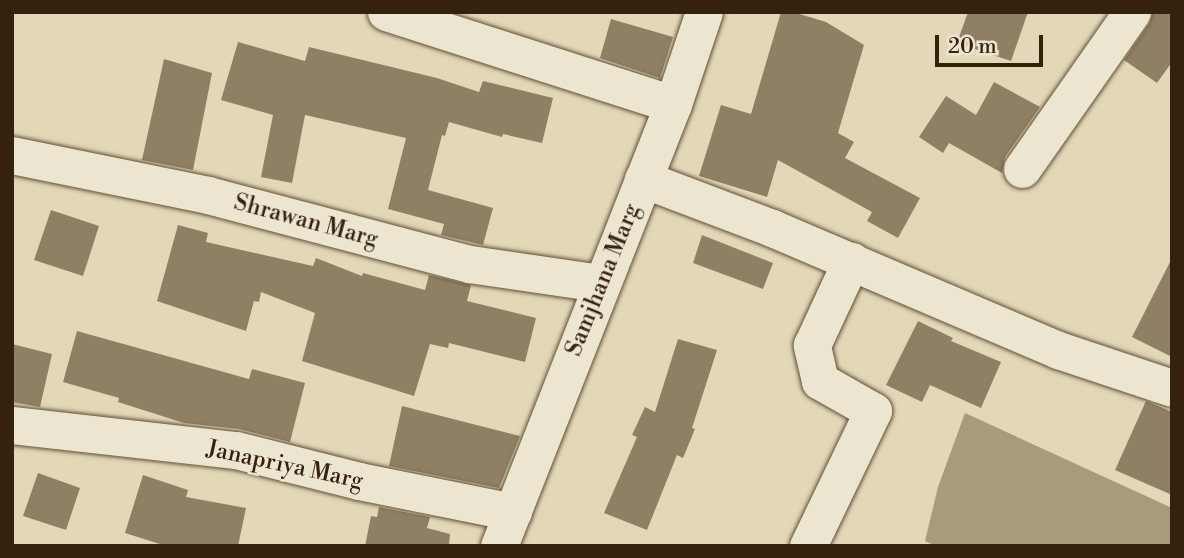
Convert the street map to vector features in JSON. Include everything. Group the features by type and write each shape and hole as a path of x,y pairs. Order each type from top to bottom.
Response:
{"street":[{"path":"386,12 673,104"},
{"name":"Samjhana Marg","path":"499,546 600,282 673,104 704,12"},
{"path":"1022,169 1132,12"},
{"name":"Shrawan Marg","path":"12,155 208,195 470,264 600,282"},
{"path":"643,178 851,261 1058,350 1172,388"},
{"path":"808,546 873,411 820,381 812,345 851,261"},
{"name":"Janapriya Marg","path":"12,425 236,450 359,481 513,512"}],"shaded area":[{"path":"965,413 1172,508 1172,546 936,546 925,541 938,487"}],"building":[{"path":"781,12 793,12 826,22 864,45 838,133 854,142 845,158 920,198 898,238 867,221 872,212 778,160 767,197 699,176 721,105 751,114"},
{"path":"968,12 1028,12 1011,61 957,43"},
{"path":"1153,12 1172,12 1172,62 1157,83 1124,60 1149,24"},
{"path":"611,19 673,37 660,78 600,58"},
{"path":"238,42 305,61 309,47 437,78 479,92 483,81 553,98 542,143 503,134 502,137 449,122 445,136 442,135 428,190 493,208 483,245 441,235 444,224 388,209 406,138 305,115 292,183 261,177 273,115 221,100"},
{"path":"164,59 212,73 193,170 142,160"},
{"path":"994,82 1040,107 1005,157 1002,173 949,143 943,153 919,137 946,96 976,115"},
{"path":"51,210 99,226 83,276 34,260"},
{"path":"178,225 208,233 206,242 313,266 316,258 362,276 363,273 425,290 429,275 471,285 467,301 536,318 525,362 449,343 448,348 430,344 414,396 302,361 315,313 261,292 259,302 254,301 246,331 157,301"},
{"path":"702,235 773,263 763,289 693,263"},
{"path":"1172,258 1172,357 1132,337"},
{"path":"918,321 953,338 951,341 1001,362 981,408 930,385 922,402 886,385"},
{"path":"77,331 249,379 252,369 305,383 290,442 239,429 184,423 118,402 119,398 63,382"},
{"path":"678,339 717,350 692,428 695,429 683,458 677,455 647,530 604,513 637,437 632,435 645,407 655,412"},
{"path":"12,344 52,354 40,407 12,402"},
{"path":"1146,401 1172,412 1172,495 1115,470"},
{"path":"402,406 520,436 499,488 389,466"},
{"path":"38,473 80,488 66,530 23,516"},
{"path":"143,475 188,490 186,497 246,508 238,546 166,546 125,533"},
{"path":"379,507 430,517 427,528 450,534 449,546 365,546 371,516 377,517"}]}
